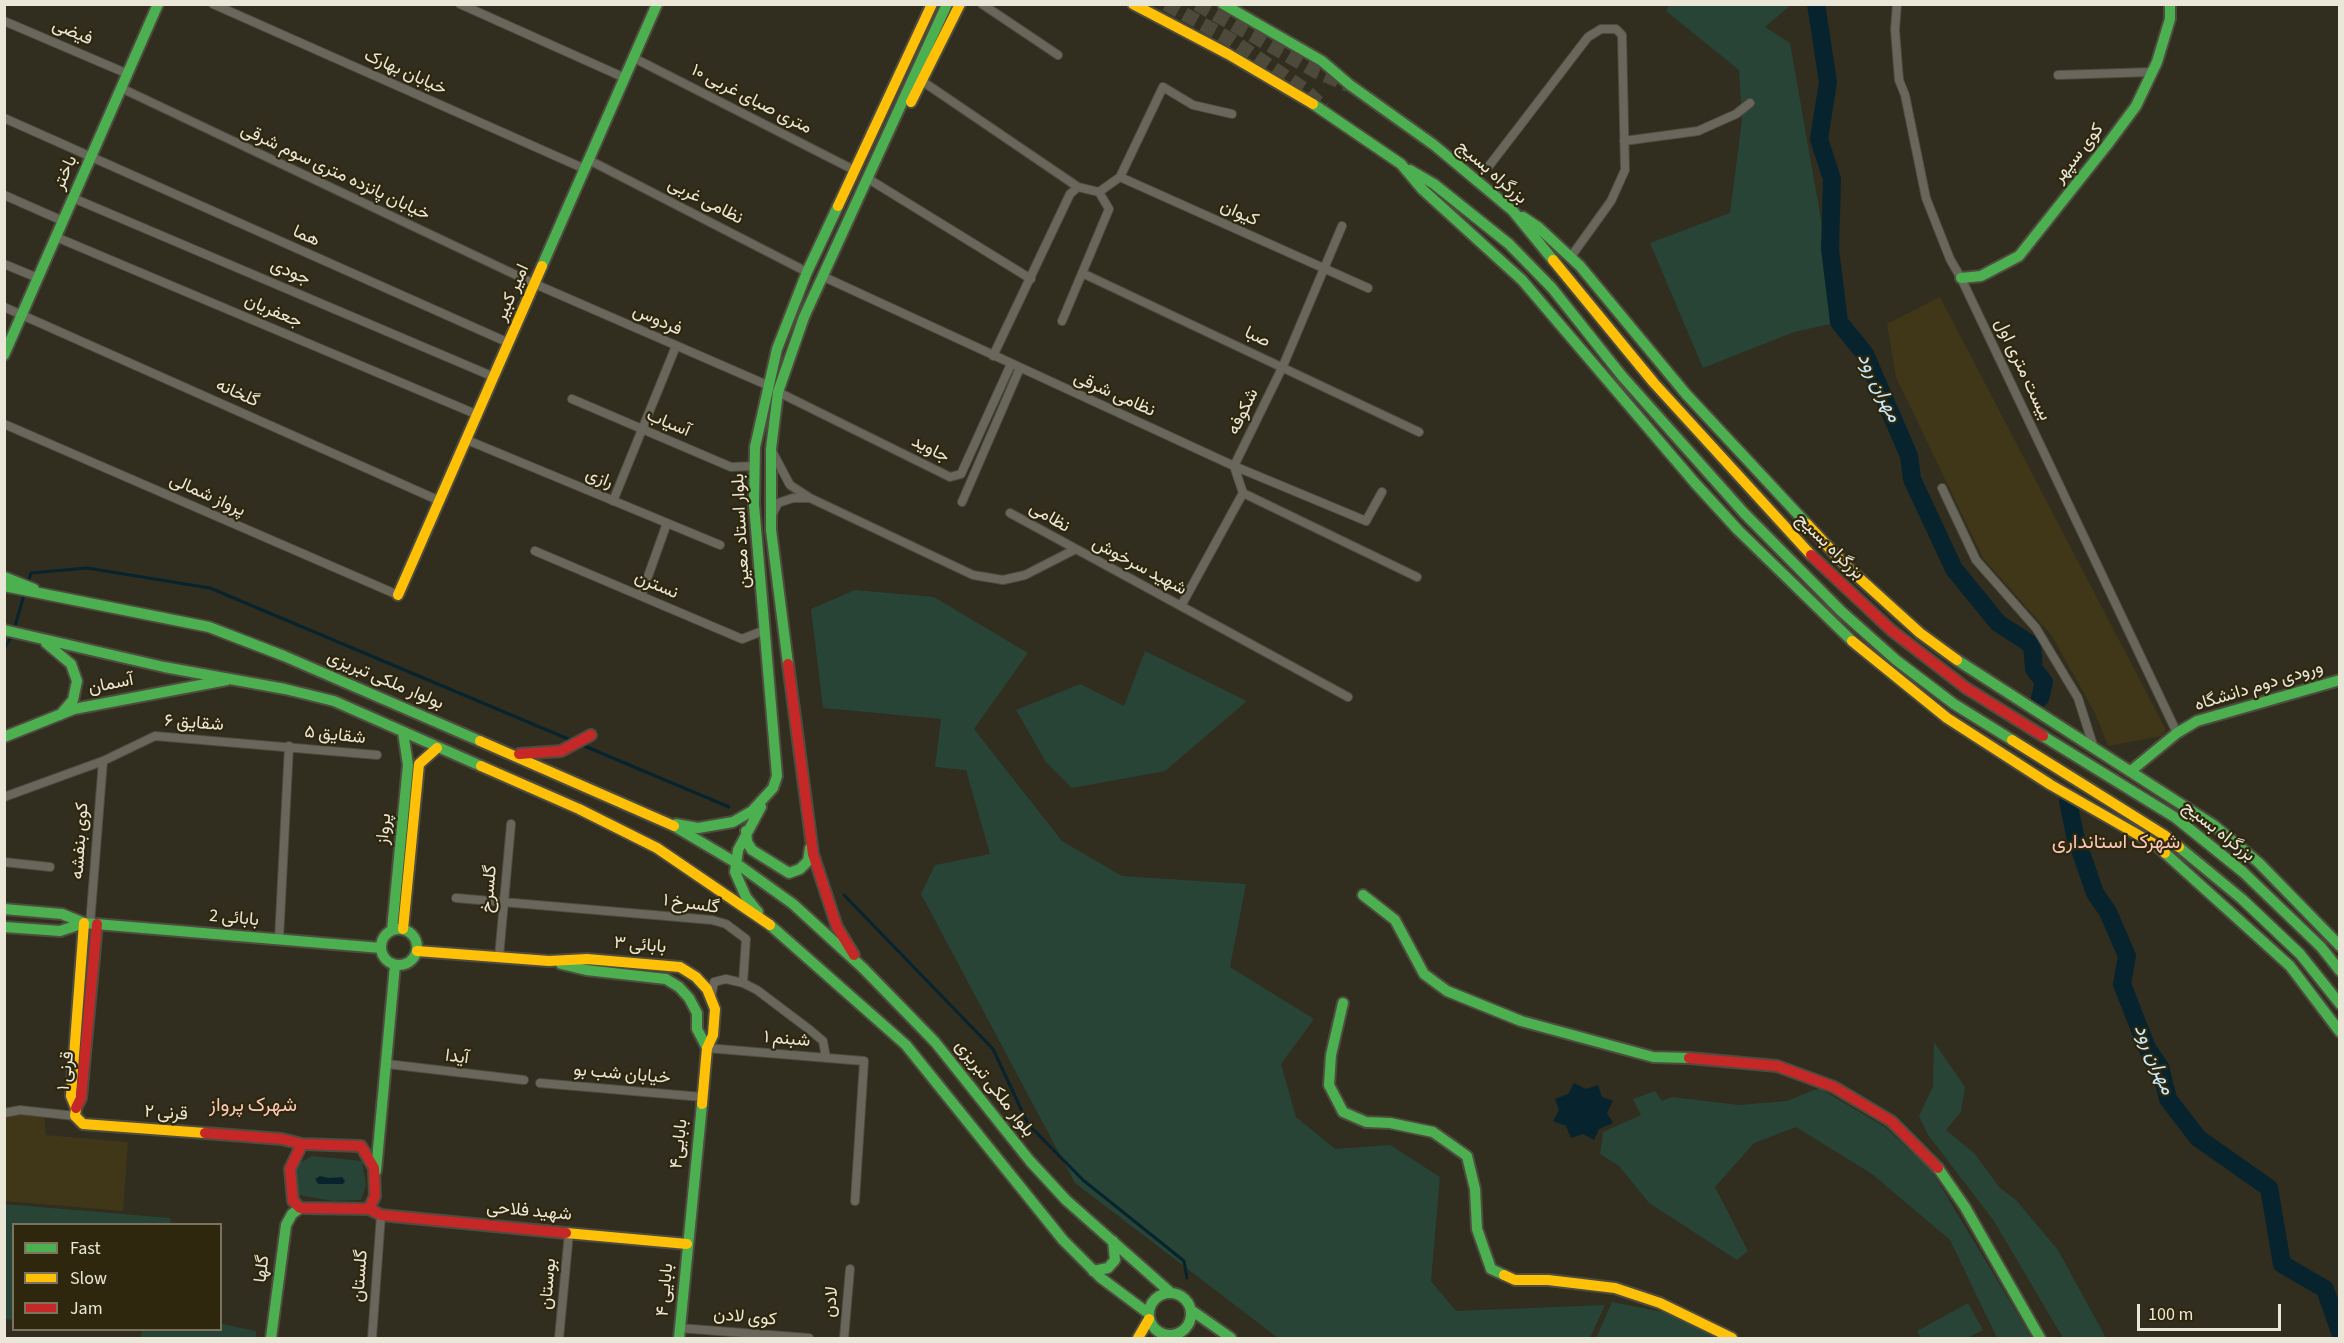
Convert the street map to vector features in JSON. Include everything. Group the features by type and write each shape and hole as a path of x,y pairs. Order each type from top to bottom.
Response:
{"main road":[{"name":"باختر","path":"4,355 158,4"},
{"name":"امیر کبیر","path":"398,595 657,4"},
{"path":"854,170 861,142 923,4"},
{"path":"854,170 932,4"},
{"path":"867,178 947,4"},
{"path":"867,178 885,153 960,4"},
{"path":"1133,4 1228,54 1331,115 1401,164 1422,189 1522,280 1563,326 1601,376 1738,531 1869,657 1947,718 2051,785 2156,845 2290,966 2340,1032"},
{"name":"کوی سپهر","path":"1961,278 1981,276 2019,256 2131,114 2152,72 2170,19 2170,4"},
{"name":"بزرگراه بسیج","path":"1225,5 1323,61 1350,86 1434,145 1514,211 1654,383 1749,490 1809,553 1891,630 1966,688 2176,818 2243,872 2321,947 2340,971"},
{"name":"بزرگراه بسیج","path":"1401,164 1434,184 1516,252 1552,288 1622,376 1744,513 1841,611 1896,660 1954,704 2164,835 2242,899 2300,954 2340,1004"},
{"name":"بلوار استاد معین","path":"773,788 777,776 776,744 754,505 755,447 767,385 777,349 807,272 854,170"},
{"name":"بلوار استاد معین","path":"863,968 837,927 817,867 812,839 771,517 771,449 778,392 804,317 867,178"},
{"path":"1514,211 1538,227 1570,258 1701,411 1846,566 1920,633 1988,682 2132,770 2214,826 2259,863 2336,941 2321,947"},
{"path":"4,577 48,594"},
{"name":"بولوار ملکی تبریزی","path":"4,586 209,627 284,656 668,823 733,861 793,904"},
{"path":"4,630 227,680 285,689 334,701 437,748 579,808 657,848 768,924 906,1045 1063,1240 1093,1270 1148,1316 1155,1330 1172,1337 1180,1333 1189,1323 1191,1310"},
{"path":"34,637 62,654 75,674 77,681 73,700 60,715"},
{"name":"آسمان","path":"4,737 75,709 227,680"},
{"name":"ورودی دوم دانشگاه","path":"2132,770 2177,733 2197,721 2340,680"},
{"name":"پرواز","path":"398,930 408,765 408,752 403,732"},
{"path":"504,750 521,754 547,753 561,750 591,735"},
{"name":"پرواز","path":"398,930 419,764 424,757 437,748"},
{"path":"668,823 698,828 733,822 752,811 773,788"},
{"path":"768,924 746,897 735,872 738,849 746,831 773,788"},
{"path":"746,831 747,842 752,850 789,873 800,869 808,861 812,839"},
{"path":"2156,845 2164,835"},
{"path":"1363,895 1395,921 1424,974 1447,991 1521,1021 1653,1057 1722,1059 1777,1066 1834,1087 1891,1121 1937,1167 1959,1199 2040,1338"},
{"name":"بلوار ملکى تبریزى","path":"793,904 863,968 935,1042 1030,1161 1066,1200 1171,1293"},
{"path":"4,909 62,914 90,924"},
{"path":"4,927 60,931 90,924"},
{"name":"بابائی 2","path":"90,924 381,948"},
{"name":"قرنی ۱","path":"75,1112 70,1096 90,924"},
{"path":"398,930 416,940 417,951 406,964 395,965 385,959 381,948 383,938 398,930"},
{"name":"بابائی ۳","path":"417,951 549,961 617,960 680,967 702,983 711,999"},
{"name":"بابائی ۳","path":"549,961 586,970 666,979 679,987 689,998 697,1013 697,1029 706,1048"},
{"path":"375,1175 383,1120 395,965"},
{"path":"706,1048 713,1035 715,1009 711,999"},
{"path":"1343,1003 1331,1055 1329,1085 1343,1112 1366,1122 1390,1123 1432,1132 1467,1156 1475,1189 1476,1229 1491,1269 1515,1280 1548,1280 1615,1288 1660,1303 1732,1338"},
{"name":"بابایی۴","path":"687,1244 706,1048"},
{"name":"قرنی ۲","path":"75,1112 83,1124 282,1139 302,1144"},
{"path":"361,1146 374,1168 375,1175 375,1196 369,1209 300,1208 293,1201 290,1169 302,1144 361,1146 374,1138 383,1120"},
{"name":"گلها","path":"271,1338 286,1225 292,1214 300,1208"},
{"name":"شهید فلاحی","path":"369,1209 381,1215 687,1244"},
{"path":"1093,1270 1108,1268 1115,1260 1113,1241"},
{"name":"بابایی ۴","path":"679,1333 687,1244"},
{"path":"1138,1338 1153,1300 1171,1293 1184,1298 1191,1310 1231,1338"}],"street":[{"name":"خیابان بهارک","path":"213,4 587,165"},
{"path":"460,4 625,78"},
{"path":"982,4 1058,56"},
{"name":"بیست متری اول","path":"1897,4 1895,30 1899,80 1905,95 1926,198 1950,259 2177,733"},
{"name":"فیضی","path":"4,21 128,74"},
{"path":"1489,166 1588,37 1601,29 1616,29 1622,35 1625,170 1620,187 1570,258"},
{"name":"۱۰ متری صبای غربی","path":"634,58 854,170"},
{"path":"2058,75 2152,72"},
{"path":"921,81 1078,187 1099,192 1109,209 1062,321"},
{"path":"1099,192 1120,177 1163,87 1193,105 1232,114"},
{"name":"خیابان پانزده متری سوم شرقی","path":"121,88 535,284"},
{"path":"1624,141 1698,131 1736,114 1750,103"},
{"name":"هما","path":"4,118 509,343"},
{"name":"نظامی غربی","path":"587,165 807,272"},
{"name":"کیوان","path":"1120,177 1368,288"},
{"path":"867,178 1031,279"},
{"path":"993,356 1070,194 1078,187"},
{"path":"4,195 63,221"},
{"name":"جودی","path":"74,198 494,376"},
{"name":"شکوفه","path":"1234,466 1283,366 1342,226"},
{"name":"جعفریان","path":"56,237 477,415"},
{"path":"4,264 38,278"},
{"name":"صبا","path":"1082,273 1419,432"},
{"name":"نظامی شرقی","path":"822,276 1234,466 1366,521 1382,492"},
{"name":"فردوس","path":"535,284 767,385"},
{"name":"گلخانه","path":"4,307 440,501"},
{"path":"614,501 676,346"},
{"name":"جاوید","path":"778,392 950,477 961,474 1011,364"},
{"path":"962,502 1020,368"},
{"name":"آسیاب","path":"572,399 731,467 755,466"},
{"name":"پرواز شمالی","path":"4,424 398,595"},
{"name":"رازی","path":"466,440 720,545"},
{"name":"شهید سرخوش","path":"771,449 790,485 810,498 974,575 1003,580 1024,575 1074,550 1348,697"},
{"path":"1234,466 1243,493 1417,577"},
{"path":"1942,488 1976,560 2042,638 2078,698 2094,746"},
{"path":"1181,606 1243,493"},
{"path":"771,517 778,503 793,498 810,498"},
{"name":"نظامی","path":"1010,513 1074,550"},
{"path":"641,596 667,523"},
{"name":"نسترن","path":"535,551 742,639 765,630"},
{"name":"شقایق ۶","path":"4,797 103,761 155,736 290,746"},
{"path":"279,939 290,746"},
{"name":"شقایق ۵","path":"290,746 377,756"},
{"name":"کوی بنفشه","path":"90,924 103,761"},
{"name":"گلسرخ","path":"499,957 511,824"},
{"path":"4,862 50,867"},
{"path":"456,898 504,902"},
{"name":"گلسرخ ۱","path":"504,902 712,920 739,932 746,939 743,983"},
{"path":"711,999 714,982 726,979 758,990 823,1041 826,1058"},
{"name":"شبنم ۱","path":"706,1048 864,1061 855,1202"},
{"name":"آیدا","path":"387,1064 524,1080"},
{"name":"خیابان شب بو","path":"540,1083 702,1096"},
{"path":"4,1113 20,1110 75,1112"},
{"name":"گلستان","path":"372,1338 381,1215"},
{"name":"بوستان","path":"560,1338 569,1233"},
{"name":"لادن","path":"844,1338 850,1269"},
{"name":"کوی لادن","path":"679,1333 808,1338"}],"shaded area":[{"path":"1940,297 2166,730 2162,736 2108,746 2095,713 2052,636 1983,558 1896,377 1887,324"},
{"path":"16,1113 44,1115 46,1135 128,1142 123,1211 5,1201 5,1118"}],"green space":[{"path":"1669,5 1791,5 1765,27 1790,43 1839,322 1794,332 1703,368 1650,243 1730,213 1742,120 1739,70 1666,11"},
{"path":"855,590 934,597 1028,653 974,729 1062,841 1122,876 1246,884 1230,967 1314,1019 1281,1064 1296,1117 1335,1149 1390,1145 1440,1177 1431,1281 1456,1311 1605,1305 1590,1338 1278,1338 1075,1183 921,894 935,865 990,854 966,770 935,767 941,719 823,708 811,609"},
{"path":"1145,651 1247,701 1165,771 1072,788 1046,762 1016,710 1080,684 1124,706"},
{"path":"1934,1042 1965,1087 1961,1112 1946,1130 1974,1153 2000,1188 2016,1200 2058,1250 2106,1338 2063,1338 1994,1221 1928,1135 1919,1116 1933,1086"},
{"path":"1819,1088 1885,1127 1931,1170 2032,1338 1997,1338 1950,1240 1872,1174 1796,1127 1754,1143 1715,1187 1748,1251 1737,1260 1649,1203 1619,1166 1600,1154 1603,1132 1641,1115 1633,1099 1655,1091 1662,1101 1672,1097 1739,1105 1787,1101"},
{"path":"312,1156 362,1161 366,1185 361,1200 333,1201 299,1195 294,1173 296,1165"},
{"path":"4,1204 170,1218 171,1223 12,1223 12,1320 5,1319"},
{"path":"1612,1302 1673,1314 1717,1338 1596,1338"},
{"path":"1968,1303 1983,1330 1967,1338 1921,1338 1917,1331"},
{"path":"222,1324 256,1331 256,1338 141,1338 142,1331 222,1331"}],"water":[{"path":"1574,1083 1586,1089 1598,1085 1602,1097 1613,1101 1607,1113 1613,1123 1599,1129 1594,1140 1583,1134 1571,1138 1566,1126 1553,1121 1559,1110 1555,1099 1568,1094"},
{"path":"320,1176 342,1177 345,1181 343,1184 318,1184 315,1179"}],"waterway":[{"name":"مهران رود","path":"1816,4 1828,82 1819,139 1832,179 1830,249 1839,322 1865,354 1909,456 1912,479 1954,569 1998,623 2032,645 2034,669 2044,682 2040,698"},
{"path":"28,583 31,573 87,568 210,588 573,741"},
{"path":"15,626 24,595"},
{"path":"4,649 11,637"},
{"path":"582,745 729,807"},
{"name":"مهران رود","path":"2068,801 2075,835 2095,893 2108,912 2127,956 2122,984 2147,1048 2160,1067 2168,1099 2198,1138 2269,1188 2282,1264 2325,1289 2340,1332"},
{"path":"844,895 993,1049 1028,1124 1083,1180 1184,1261 1187,1278"}],"tunnel":[{"path":"1166,4 1233,41 1304,89 1324,108"},
{"path":"1197,4 1315,71 1348,85"}],"traffic: fast":[{"path":"4,355 158,4"},
{"path":"542,266 657,4"},
{"path":"788,664 771,530 771,449 778,392 804,317 947,4"},
{"path":"1223,4 1322,61 1350,85 1434,145 1513,211 1553,260"},
{"path":"1961,278 1981,276 2019,256 2107,145 2136,106 2157,62 2170,19 2170,4"},
{"path":"1313,104 1401,164 1422,189 1522,280 1695,483 1738,530 1852,641"},
{"path":"1410,170 1434,184 1509,244 1552,288 1622,376 1744,513 1841,611 1896,660 1954,704 2012,740"},
{"path":"676,824 698,828 733,822 752,811 773,788 777,776 754,505 755,447 777,349 807,272 838,206"},
{"path":"1523,217 1538,227 1580,266 1686,394 1807,524"},
{"path":"4,577 34,589"},
{"path":"4,586 209,627 284,656 480,741"},
{"path":"4,630 164,667 285,689 334,701 481,766"},
{"path":"46,643 71,664 77,681 73,700 60,715"},
{"path":"1957,660 2215,826 2259,863 2340,946"},
{"path":"4,737 74,709 227,680"},
{"path":"2132,770 2177,733 2197,721 2340,680"},
{"path":"392,930 408,765 403,732"},
{"path":"2043,736 2176,818 2243,872 2321,947 2340,971"},
{"path":"758,912 746,897 735,872 738,850 761,807"},
{"path":"674,826 733,861 793,904 863,968 935,1042 1030,1161 1066,1200 1171,1293"},
{"path":"746,831 747,842 752,850 789,873 800,869 808,861 810,848"},
{"path":"2179,847 2242,899 2300,954 2340,1004"},
{"path":"2165,853 2290,966 2340,1032"},
{"path":"1363,895 1395,920 1424,974 1447,991 1521,1021 1653,1057 1689,1058"},
{"path":"4,909 62,914 84,923 381,948"},
{"path":"4,927 60,931 84,923"},
{"path":"770,925 906,1045 1063,1240 1101,1278 1148,1313"},
{"path":"399,929 412,934 417,947 412,960 399,965 386,960 381,947 386,934 399,929"},
{"path":"561,964 586,970 666,979 679,987 689,998 697,1013 697,1029 707,1048"},
{"path":"376,1171 395,965"},
{"path":"1343,1003 1331,1055 1329,1085 1343,1112 1366,1122 1390,1123 1433,1132 1467,1156 1475,1189 1477,1229 1491,1269 1504,1275"},
{"path":"679,1338 702,1104"},
{"path":"1938,1168 1965,1207 2040,1338"},
{"path":"271,1338 286,1225 292,1214 300,1208"},
{"path":"1093,1271 1108,1268 1115,1260 1113,1241"},
{"path":"1170,1293 1178,1294 1185,1299 1190,1306 1191,1314 1190,1322 1185,1329 1178,1334 1170,1335 1162,1334 1155,1329 1150,1322 1149,1314 1150,1306 1155,1299 1162,1294 1170,1293"},
{"path":"1191,1310 1231,1338"},
{"path":"1164,1338 1167,1335"}],"traffic: slow":[{"path":"838,206 932,4"},
{"path":"911,102 960,4"},
{"path":"1133,4 1228,54 1313,104"},
{"path":"1553,260 1654,383 1811,555"},
{"path":"398,595 542,266"},
{"path":"1807,524 1846,566 1920,633 1957,660"},
{"path":"1852,641 1947,718 2051,785 2156,845 2165,853"},
{"path":"2012,740 2164,835 2179,847"},
{"path":"480,741 674,826"},
{"path":"403,929 419,764 437,748"},
{"path":"481,766 579,809 657,848 770,925"},
{"path":"84,923 71,1096 76,1108 75,1116 83,1124 205,1133"},
{"path":"417,951 549,961 587,959 680,967 696,977 707,989 715,1009 713,1035 707,1048 702,1104"},
{"path":"566,1233 687,1244"},
{"path":"1504,1275 1515,1280 1548,1280 1615,1288 1660,1303 1732,1338"},
{"path":"1138,1338 1149,1319"}],"traffic: jam":[{"path":"1811,555 1891,630 1966,688 2043,736"},
{"path":"788,664 813,854 837,927 854,955"},
{"path":"519,754 561,751 591,735"},
{"path":"76,1108 81,1098 97,924"},
{"path":"1689,1058 1777,1066 1834,1087 1891,1121 1938,1168"},
{"path":"205,1133 282,1139 302,1144"},
{"path":"302,1144 361,1146 374,1168 375,1196 369,1209 300,1208 293,1201 290,1169 302,1144"},
{"path":"369,1209 381,1215 566,1233"}],"district":[{"name":"شهرک استانداری","path":"2116,844"},
{"name":"شهرک پرواز","path":"253,1107"}]}
